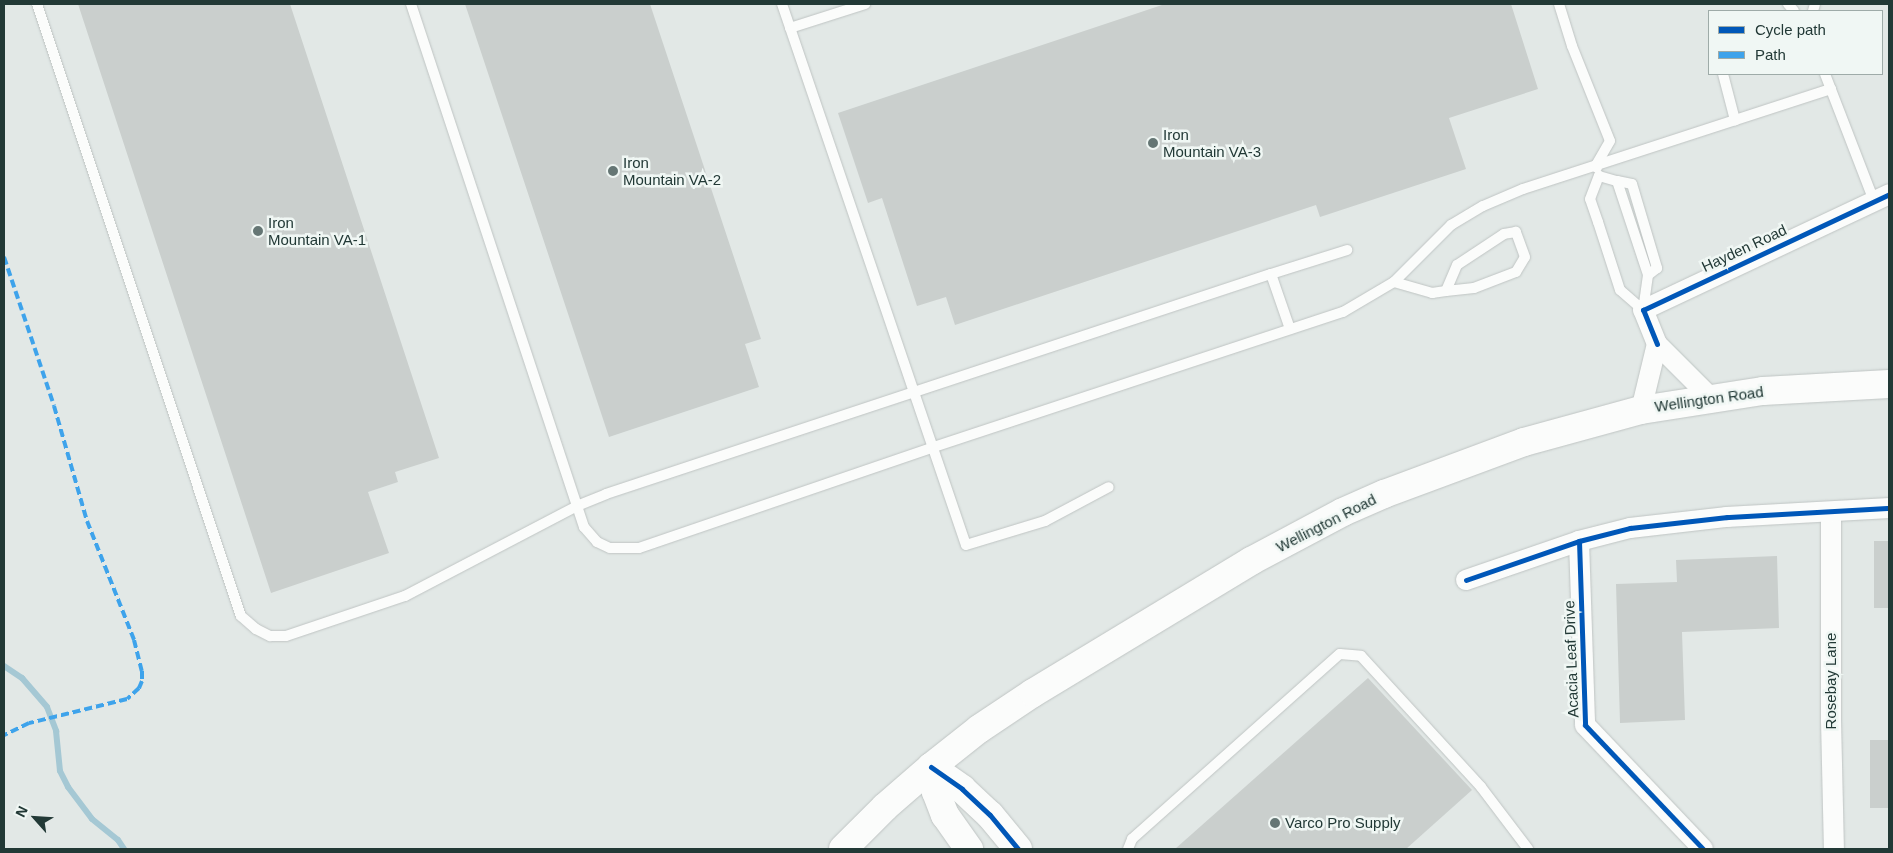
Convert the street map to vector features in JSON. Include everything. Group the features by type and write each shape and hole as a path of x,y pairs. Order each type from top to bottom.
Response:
{"main road":[{"name":"Wellington Road","path":"843,849 885,807 979,729 1033,693 1189,597 1343,512 1423,478 1515,445 1641,410 1710,397 1798,388 1889,384"},
{"path":"931,767 936,792 945,816 970,849"},
{"path":"931,767 962,789 983,809 1018,849"}],"street":[{"name":"Hayden Road","path":"1643,310 1882,198"},
{"path":"1643,310 1657,344 1710,397"},
{"path":"1641,410 1657,344"},
{"path":"1466,580 1579,541 1630,528 1727,517 1889,508"},
{"name":"Rosebay Lane","path":"1830,512 1834,849"},
{"name":"Acacia Leaf Drive","path":"1579,541 1585,725 1704,849"}],"lane":[{"path":"37,4 241,616 256,629 270,636 286,636 405,596 577,506 912,392 1346,250"},
{"path":"411,4 584,527 597,542 610,548 640,548 931,448 1343,312 1394,282 1451,225 1483,206 1523,189 1596,164 1831,89"},
{"path":"782,4 931,448 966,545 1045,522 1109,487"},
{"path":"790,28 865,4"},
{"path":"1559,4 1572,46 1610,140 1596,164 1600,176 1590,199 1620,290 1643,310"},
{"path":"1723,75 1735,120"},
{"path":"1826,75 1831,89 1882,198"},
{"path":"1600,176 1616,181 1648,276 1643,310"},
{"path":"1394,282 1432,292 1446,291 1474,288 1516,272 1525,257 1516,232 1504,234 1457,265 1446,291"},
{"path":"1271,274 1290,330"},
{"path":"1128,849 1132,839 1340,654 1361,656 1481,786 1528,849"}],"building":[{"name":"Iron Mountain VA-1","path":"78,4 290,4 439,458 395,472 398,482 368,492 389,553 271,593"},
{"name":"Iron Mountain VA-2","path":"465,4 650,4 761,339 745,344 759,387 609,437"},
{"name":"Iron Mountain VA-3","path":"1165,4 1511,4 1538,89 1449,118 1466,169 1320,217 1316,205 955,325 946,297 917,306 882,198 868,203 838,113"},
{"path":"1874,541 1889,541 1889,608 1874,608"},
{"path":"1777,556 1779,628 1682,632 1685,720 1620,723 1616,584 1677,582 1676,560"},
{"path":"1368,678 1472,790 1406,849 1175,849"},
{"path":"1870,740 1889,740 1889,808 1870,808"}],"waterway":[{"path":"4,666 22,678 47,707 56,731 60,771 68,787 92,819 118,840 124,849"}],"marked path":[{"path":"4,257 54,406 87,521 134,640 142,671 142,681 139,688 127,699 29,723 4,735"}],"cycle path":[{"path":"1657,344 1643,310 1889,194"},
{"path":"1466,580 1579,541 1630,528 1727,517 1889,508"},
{"path":"1579,541 1585,725 1703,849"},
{"path":"931,767 962,789 990,815 1018,849"}],"place":[{"name":"Iron Mountain VA-3","path":"1153,143"},
{"name":"Iron Mountain VA-2","path":"613,171"},
{"name":"Iron Mountain VA-1","path":"258,231"},
{"name":"Varco Pro Supply","path":"1275,823"}]}
